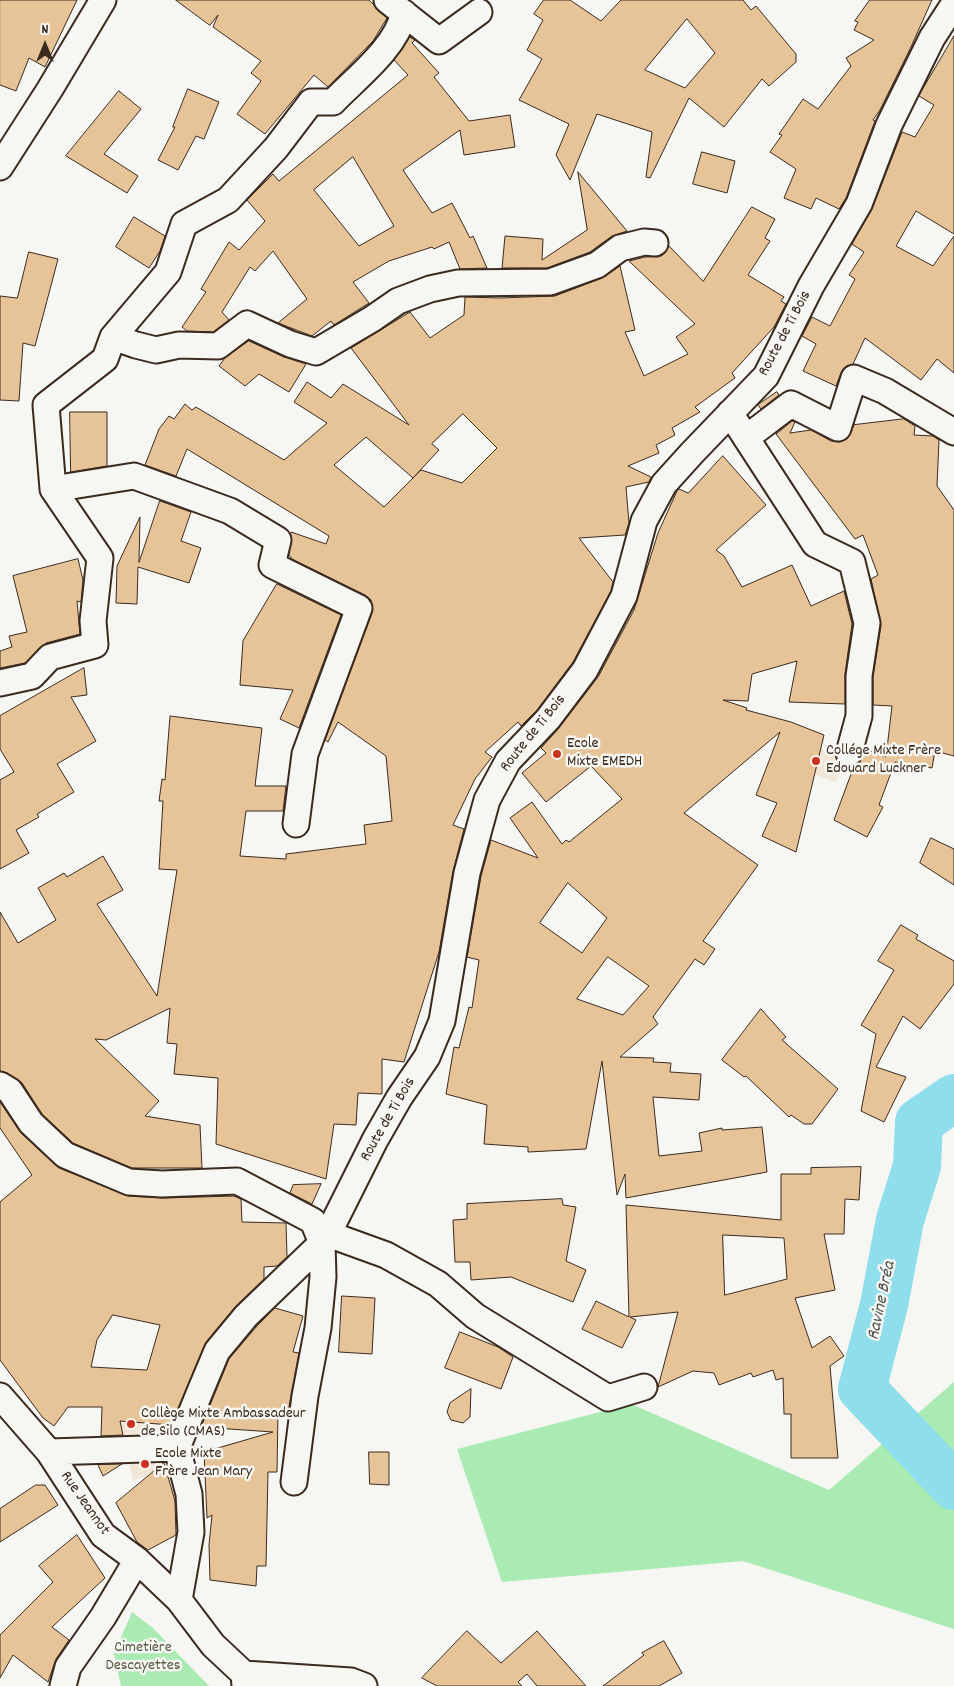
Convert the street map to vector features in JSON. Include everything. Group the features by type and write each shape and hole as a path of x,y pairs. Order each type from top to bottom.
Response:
{"street":[{"path":"0,167 50,89 103,0"},
{"name":"Route de Ti Bois","path":"177,1448 217,1351 246,1316 325,1239 375,1140 399,1098 427,1057 442,1021 467,873 487,800 508,761 548,720 585,670 624,596 644,521 664,484 766,376 811,286 859,204 889,125 932,38 954,4"},
{"path":"395,7 440,41 479,12"},
{"path":"0,683 32,676 50,657 95,645 93,621 100,558 52,489 46,405 105,359 113,336 168,272 184,224 228,200 276,148 311,102 333,102 390,41 401,28 395,7"},
{"path":"113,336 156,350 179,345 218,346 247,324 290,344 316,352 372,320 398,301 430,289 458,283 550,282 597,265 620,248 644,242 655,243"},
{"path":"746,438 791,404 838,428 854,378 885,391 954,432"},
{"path":"730,413 815,544 852,562 867,623 859,676 860,716 849,753"},
{"path":"52,489 134,476 188,494 230,511 278,540 272,564 359,608 305,754 296,824"},
{"path":"0,1085 10,1091 31,1123 65,1155 129,1182 162,1184 237,1181 313,1221 325,1239 323,1276 318,1328 305,1396 294,1482"},
{"path":"325,1239 386,1255 438,1284 475,1316 608,1398 644,1387"},
{"name":"Rue Jeannot","path":"0,1396 49,1452 103,1535 137,1560 179,1600 213,1645 245,1680"},
{"path":"49,1452 177,1448 190,1494 191,1532 179,1600"},
{"path":"63,1686 68,1667 103,1617 137,1560"},
{"path":"245,1680 351,1681 364,1686"}],"shaded area":[{"name":"Collége Mixte Frère Edouard Luckner","path":"796,740 845,757 836,782 787,765"},
{"name":"Collège Mixte Ambassadeur de Silo (CMAS)","path":"120,1408 146,1409 139,1441 119,1439"},
{"name":"Ecole Mixte Frère Jean Mary","path":"159,1452 161,1473 133,1480 127,1456"}],"green space":[{"path":"954,1382 954,1629 743,1561 502,1582 457,1449 631,1404 829,1490"},
{"name":"Cimetière Descayettes","path":"132,1612 153,1628 209,1686 121,1686 114,1654"}],"building":[{"path":"0,0 77,0 45,67 29,58 16,91 0,85"},
{"path":"176,0 369,0 387,18 373,41 328,87 314,75 265,134 237,114 261,81 251,73 261,61 213,27 218,15 210,25"},
{"path":"544,0 570,0 601,21 621,0 743,0 751,10 756,6 796,54 796,62 769,86 762,79 724,127 689,98 650,178 646,177 652,132 597,114 570,180 556,155 569,124 519,100 542,59 527,50 543,20 534,14","holes":["687,19 715,53 685,88 645,70"]},
{"path":"870,0 932,0 910,49 880,110 873,120 875,121 846,198 839,209 816,198 811,209 784,198 796,169 770,152 782,135 779,134 803,99 818,109 851,66 846,58 874,40 854,30 858,22 855,21"},
{"path":"954,36 954,234 916,211 896,246 933,266 954,236 954,373 937,359 921,380 865,338 853,364 845,367 836,386 803,371 816,344 802,336 812,317 830,326 855,279 849,275 864,252 852,244 872,209 902,132 915,137 934,105 919,96"},
{"path":"410,37 415,40 412,43 439,73 434,77 469,121 510,115 515,147 464,155 460,130 403,170 432,213 452,203 470,238 473,236 487,268 460,269 449,242 434,249 432,247 389,261 353,282 369,303 334,325 331,321 312,336 278,323 307,299 273,251 255,271 250,267 222,312 229,320 213,332 187,331 182,327 206,292 201,289 229,242 239,250 265,221 247,200 273,174 279,181 408,75 394,60","holes":["353,157 394,226 359,246 314,190"]},
{"path":"188,89 219,102 204,139 196,136 178,170 158,160 175,127 173,127"},
{"path":"119,91 141,109 104,154 138,176 127,193 66,156"},
{"path":"702,152 735,161 727,193 693,184"},
{"path":"578,172 627,231 612,236 590,252 547,268 502,268 505,236 543,239 542,260 587,230"},
{"path":"752,207 775,219 765,238 770,241 748,275 784,297 781,301 786,304 774,327 732,373 735,378 695,407 700,412 672,428 675,435 656,445 659,453 628,466 651,477 649,482 626,487 629,523 625,535 579,538 613,582 611,591 573,662 537,710 521,726 518,722 485,752 492,757 475,779 453,825 464,829 453,871 439,952 404,1062 382,1059 382,1094 358,1093 356,1125 334,1124 326,1179 216,1144 218,1078 174,1074 177,1044 167,1043 170,1008 106,1040 95,1039 159,1101 145,1116 200,1125 202,1168 132,1168 73,1143 42,1114 22,1083 7,1073 0,1071 0,912 18,943 56,920 38,888 64,873 67,877 103,856 123,890 97,904 157,996 177,870 159,869 163,801 159,801 162,779 165,780 170,716 262,728 255,786 286,786 283,811 246,811 240,856 286,859 286,854 366,844 364,825 392,821 386,756 338,722 328,742 325,740 372,613 371,600 365,595 292,559 289,555 291,532 326,544 329,536 187,449 176,476 145,465 159,429 169,416 174,419 185,404 192,410 196,407 284,460 327,423 294,402 307,382 331,398 343,384 409,425 351,348 410,312 430,338 464,315 465,297 555,296 602,278 620,266 635,330 625,332 644,376 688,354 676,337 695,324 629,261 661,256 669,246 703,281","holes":["463,414 497,448 462,483 421,470 413,478 439,450 432,444","366,437 413,478 384,507 334,465"]},
{"path":"134,217 165,236 160,251 149,268 116,247"},
{"path":"29,252 58,259 35,346 23,343 19,401 0,400 0,296 17,298"},
{"path":"249,341 284,357 306,364 289,392 259,374 245,386 219,366 225,358"},
{"path":"777,392 779,395 761,409 758,405"},
{"path":"70,412 107,412 107,466 71,472"},
{"path":"904,419 915,426 914,435 933,436 939,440 937,486 954,510 954,756 935,751 932,768 895,762 879,805 883,807 867,837 834,820 854,766 859,763 865,749 886,757 892,706 873,705 873,677 881,625 871,579 878,575 863,535 855,539 776,434 792,421 795,422 790,433 811,430 831,441 840,442 847,439 854,425"},
{"path":"723,456 766,505 716,550 724,556 742,587 792,565 811,606 844,591 852,624 845,674 845,704 789,702 797,661 752,674 748,701 723,700 747,708 746,710 791,722 824,735 796,852 762,836 777,803 756,795 780,732 684,813 758,865 703,941 715,949 704,965 695,959 653,1017 658,1024 620,1057 654,1058 653,1062 671,1063 670,1072 701,1074 699,1100 653,1097 659,1156 702,1151 699,1133 722,1128 722,1130 762,1127 767,1172 626,1198 625,1174 617,1195 602,1061 586,1149 528,1152 528,1147 484,1144 487,1105 446,1094 454,1047 459,1048 469,1007 472,1008 479,960 467,957 481,876 491,840 538,858 510,818 532,802 562,844 566,840 569,842 622,799 591,766 546,802 522,773 546,753 541,748 559,728 598,677 634,610 658,533 677,491 679,489 688,493","holes":["568,883 607,918 582,953 540,923","608,957 649,986 623,1015 577,999"]},
{"path":"160,501 191,512 181,541 201,548 189,583 138,567 137,604 116,603 117,566 140,517 139,562"},
{"path":"78,559 83,580 81,602 77,601 80,634 46,643 25,663 0,668 0,651 12,647 9,636 27,632 13,576"},
{"path":"277,584 341,615 299,728 280,719 293,690 240,685 243,641"},
{"path":"84,668 87,695 71,697 96,741 57,764 74,792 37,814 39,817 16,830 29,853 0,869 0,780 14,772 0,749 0,716"},
{"path":"931,838 954,849 954,885 920,863"},
{"path":"901,925 918,935 916,939 954,961 954,984 920,1029 903,1016 876,1067 906,1077 884,1122 861,1111 876,1034 861,1025 894,970 878,961"},
{"path":"761,1009 786,1037 782,1040 838,1089 812,1124 804,1124 791,1115 789,1117 746,1076 744,1077 722,1060"},
{"path":"0,1102 21,1133 59,1168 128,1196 163,1198 234,1196 241,1199 242,1222 286,1223 287,1257 277,1266 264,1267 264,1279 235,1307 206,1342 171,1425 120,1421 123,1435 101,1436 102,1407 68,1407 54,1426 43,1418 0,1360 0,1202 32,1175 0,1128","holes":["113,1315 160,1325 147,1370 91,1367 97,1340"]},
{"path":"861,1167 859,1200 845,1199 844,1234 824,1234 835,1290 795,1298 812,1348 830,1336 844,1356 830,1366 838,1458 791,1458 791,1414 784,1414 783,1378 776,1380 773,1370 753,1377 751,1373 719,1385 714,1373 693,1371 658,1387 678,1312 630,1317 636,1320 622,1348 582,1329 596,1301 629,1317 626,1205 781,1220 781,1174 811,1174 811,1168","holes":["723,1235 784,1238 787,1279 725,1295"]},
{"path":"321,1184 312,1204 290,1193 293,1185"},
{"path":"562,1199 563,1205 576,1207 566,1261 586,1270 573,1302 511,1277 471,1280 470,1262 455,1262 453,1220 467,1219 467,1204"},
{"path":"342,1296 375,1298 372,1354 339,1352"},
{"path":"275,1308 303,1316 293,1352 299,1353 288,1412 278,1412 277,1472 268,1472 266,1566 257,1566 256,1586 210,1580 209,1545 212,1515 207,1518 204,1452 273,1432 201,1427 229,1359"},
{"path":"460,1332 498,1347 513,1357 501,1389 445,1368"},
{"path":"471,1389 470,1417 463,1423 451,1420 447,1412 450,1403"},
{"path":"369,1452 389,1452 389,1485 370,1484"},
{"path":"164,1463 175,1501 176,1535 148,1550 137,1542 116,1503"},
{"path":"122,1464 103,1476 98,1465"},
{"path":"36,1485 45,1485 58,1505 0,1542 0,1509"},
{"path":"77,1535 105,1578 52,1627 69,1640 56,1659 48,1682 13,1655 0,1678 0,1635 53,1582 39,1566"},
{"path":"467,1631 501,1663 537,1631 586,1686 537,1686 527,1674 518,1682 522,1686 437,1686 422,1678"},
{"path":"664,1641 682,1673 659,1686 603,1686 644,1655 642,1653"}],"waterway":[{"name":"Ravine Bréa","path":"954,1098 919,1122 917,1166 900,1220 884,1305 862,1389 954,1486"}],"place":[{"name":"Ecole Mixte EMEDH","path":"557,754"},
{"name":"Collége Mixte Frère Edouard Luckner","path":"816,761"},
{"name":"Collège Mixte Ambassadeur de Silo (CMAS)","path":"131,1424"},
{"name":"Ecole Mixte Frère Jean Mary","path":"145,1464"}]}
